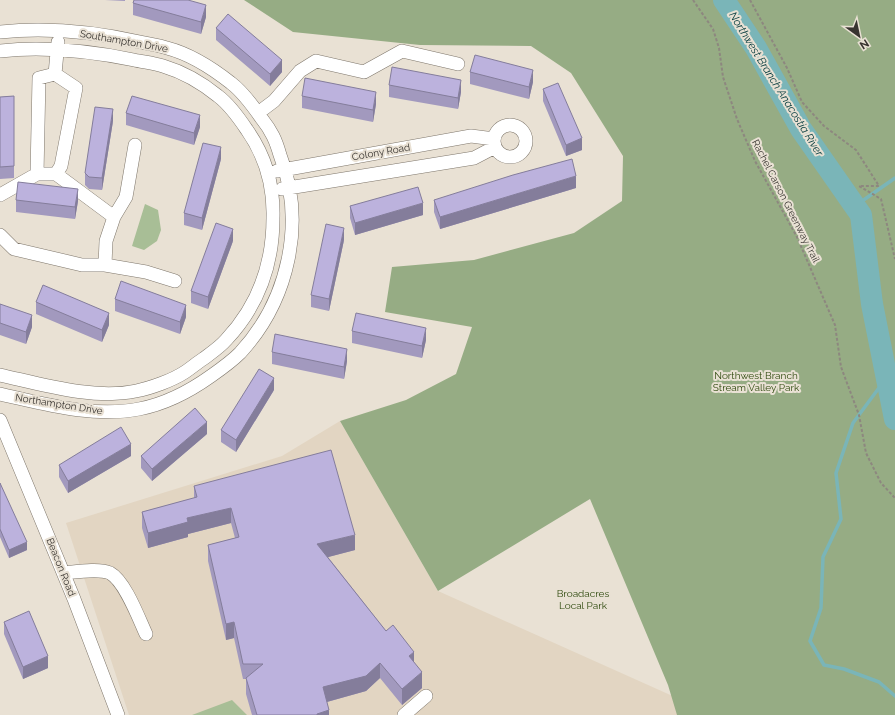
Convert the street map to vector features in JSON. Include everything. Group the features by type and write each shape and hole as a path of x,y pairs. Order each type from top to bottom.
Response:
{"street":[{"name":"Southampton Drive","path":"0,32 20,30 90,33 168,48 203,63 232,83 258,113 273,135 286,169"},
{"path":"55,74 59,32"},
{"name":"Southampton Drive","path":"0,51 20,49 88,52 163,66 194,79 220,97 238,117 257,144 269,174"},
{"path":"258,113 274,101 300,71 316,61 364,72 402,51 458,64"},
{"path":"37,174 39,78 55,74 76,88 61,166 56,174"},
{"name":"Colony Road","path":"269,174 286,169 471,136 494,143 474,158 290,187 272,192"},
{"path":"105,265 106,241 114,217 126,196 135,145"},
{"name":"Northampton Drive","path":"0,394 84,410 109,412 140,409 193,389 239,354 260,327 274,305 290,253 292,207 286,169"},
{"path":"0,195 37,174 56,174 114,217"},
{"name":"Northampton Drive","path":"0,375 87,392 109,394 136,391 184,373 226,341 245,317 257,297 267,271 272,250 272,192 269,174"},
{"path":"0,235 14,249 82,265 105,265 146,272 175,281"},
{"path":"232,333 246,345"},
{"name":"Beacon Road","path":"0,420 64,573 118,715"},
{"path":"64,573 90,570 110,573 124,581 146,634"},
{"path":"404,715 426,696"}],"path":[{"name":"Rachel Carson Greenway Trail","path":"693,0 713,29 719,48 723,77 737,119 755,162 797,237 835,325 841,367 860,415 866,453 881,482 895,498"},
{"path":"750,0 787,68 802,102 824,126 856,150 879,186 859,186 881,199 895,259"}],"shaded area":[{"path":"340,421 438,591 715,715 129,715 66,523 282,456"}],"green space":[{"name":"Northwest Branch Stream Valley Park","path":"244,0 895,0 895,715 677,715 668,685 590,499 438,591 340,421 406,400 456,374 472,327 385,312 392,267 474,260 574,233 622,201 623,156 571,73 531,46 420,45 293,32"},
{"path":"145,204 158,210 161,230 157,241 144,250 132,246"},
{"path":"232,700 247,715 192,715"}],"building":[{"path":"134,0 188,0 206,5 201,22 133,3"},
{"path":"228,14 282,60 270,74 216,28"},
{"path":"475,55 533,70 529,87 470,72"},
{"path":"392,67 461,80 458,98 389,85"},
{"path":"305,78 376,92 373,110 302,96"},
{"path":"558,83 582,138 566,145 543,89"},
{"path":"14,96 14,166 0,167 0,97"},
{"path":"132,96 200,115 194,133 126,113"},
{"path":"95,107 113,109 102,178 89,177 85,173"},
{"path":"203,143 221,147 202,218 184,213"},
{"path":"572,159 576,176 440,217 434,200 513,175"},
{"path":"18,182 78,189 75,207 16,200"},
{"path":"418,187 423,203 355,223 350,206"},
{"path":"216,223 233,229 208,297 191,291"},
{"path":"326,224 344,228 329,299 311,295"},
{"path":"121,281 186,305 180,322 115,299"},
{"path":"43,285 109,313 102,330 36,302"},
{"path":"0,304 32,315 26,332 0,323"},
{"path":"356,313 426,328 422,346 352,331"},
{"path":"275,334 347,349 344,367 272,352"},
{"path":"259,369 274,378 236,440 221,430"},
{"path":"195,408 207,422 152,469 141,456"},
{"path":"121,427 131,444 68,481 59,465"},
{"path":"331,450 355,535 317,544 386,631 393,625 414,652 409,656 422,672 402,689 380,663 366,676 323,687 329,710 317,715 257,715 246,678 263,664 243,664 234,622 226,624 208,545 239,537 231,508 187,518 188,522 148,533 142,512 197,497 194,486"},
{"path":"0,483 27,542 9,550 0,529"},
{"path":"29,611 48,656 23,667 4,622"}],"waterway":[{"name":"Northwest Branch Anacostia River","path":"724,0 756,48 801,129 861,215 872,304 895,419"},
{"path":"855,206 895,178"},
{"path":"887,377 853,423 836,473 841,519 823,557 821,608 810,641 824,665 844,669 879,682 895,696"}],"park label":[{"name":"Broadacres Local Park","path":"583,598"}]}
